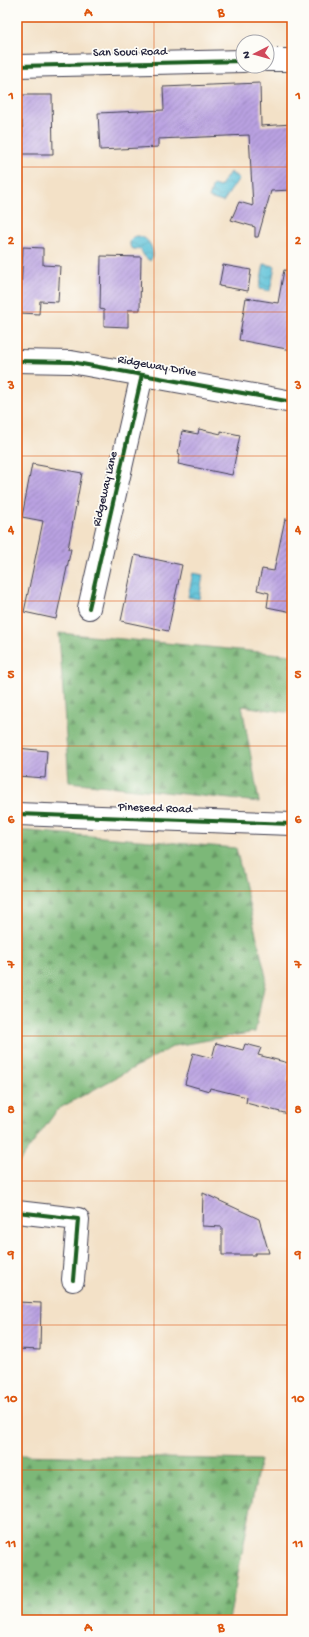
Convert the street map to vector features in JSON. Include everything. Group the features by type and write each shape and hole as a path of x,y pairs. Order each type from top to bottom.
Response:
{"street":[{"path":"275,60 292,60"},
{"name":"San Souci Road","path":"17,66 235,61"},
{"name":"Ridgeway Drive","path":"17,361 72,362 292,402"},
{"name":"Ridgeway Lane","path":"89,608 142,374"},
{"name":"Pineseed Road","path":"17,814 292,824"},
{"path":"17,1212 78,1219 73,1280"}],"green space":[{"path":"59,633 292,655 292,713 242,706 259,802 69,782"},
{"path":"17,830 236,848 266,977 255,1032 174,1046 58,1109 17,1165"},
{"path":"17,1455 260,1460 229,1620 17,1620"}],"water":[{"path":"230,172 239,178 223,202 209,198 213,185 220,187"},
{"path":"135,236 146,239 152,248 153,256 150,261 144,256 140,249 133,249 130,246 130,241"},
{"path":"264,264 275,266 270,291 259,289"},
{"path":"193,573 203,575 199,599 188,597"}],"building":[{"path":"260,83 261,126 292,124 292,190 271,191 258,237 255,237 255,227 231,220 239,202 253,206 249,135 158,139 158,147 100,150 98,113 164,110 163,87"},
{"path":"17,95 52,95 53,154 23,154 22,121 17,121"},
{"path":"23,247 43,248 43,265 60,266 58,302 40,301 39,314 20,313"},
{"path":"101,256 141,257 140,310 128,310 128,327 104,326 104,310 100,309"},
{"path":"223,265 251,270 248,291 219,286"},
{"path":"284,270 292,271 292,350 239,340 246,298 278,303"},
{"path":"199,429 221,434 221,431 240,435 232,475 178,464 180,454 178,453 182,431 198,434"},
{"path":"32,464 82,473 68,549 71,549 56,619 24,612 43,521 22,517"},
{"path":"285,519 292,520 292,612 267,607 269,593 257,590 262,569 274,571"},
{"path":"135,555 182,565 168,631 121,621"},
{"path":"17,748 47,751 45,778 17,776"},
{"path":"216,1043 243,1050 245,1044 261,1048 258,1055 292,1064 287,1082 292,1083 292,1115 246,1103 247,1097 210,1088 209,1091 185,1084 193,1053 212,1058"},
{"path":"203,1193 259,1219 269,1253 255,1253 255,1255 222,1255 222,1227 202,1226"},
{"path":"17,1302 41,1303 40,1350 17,1349"}],"cycle path":[{"path":"17,66 235,61"},
{"path":"17,361 71,362 292,402"},
{"path":"89,608 142,375"},
{"path":"17,814 292,824"},
{"path":"17,1212 78,1219 73,1280"}]}
